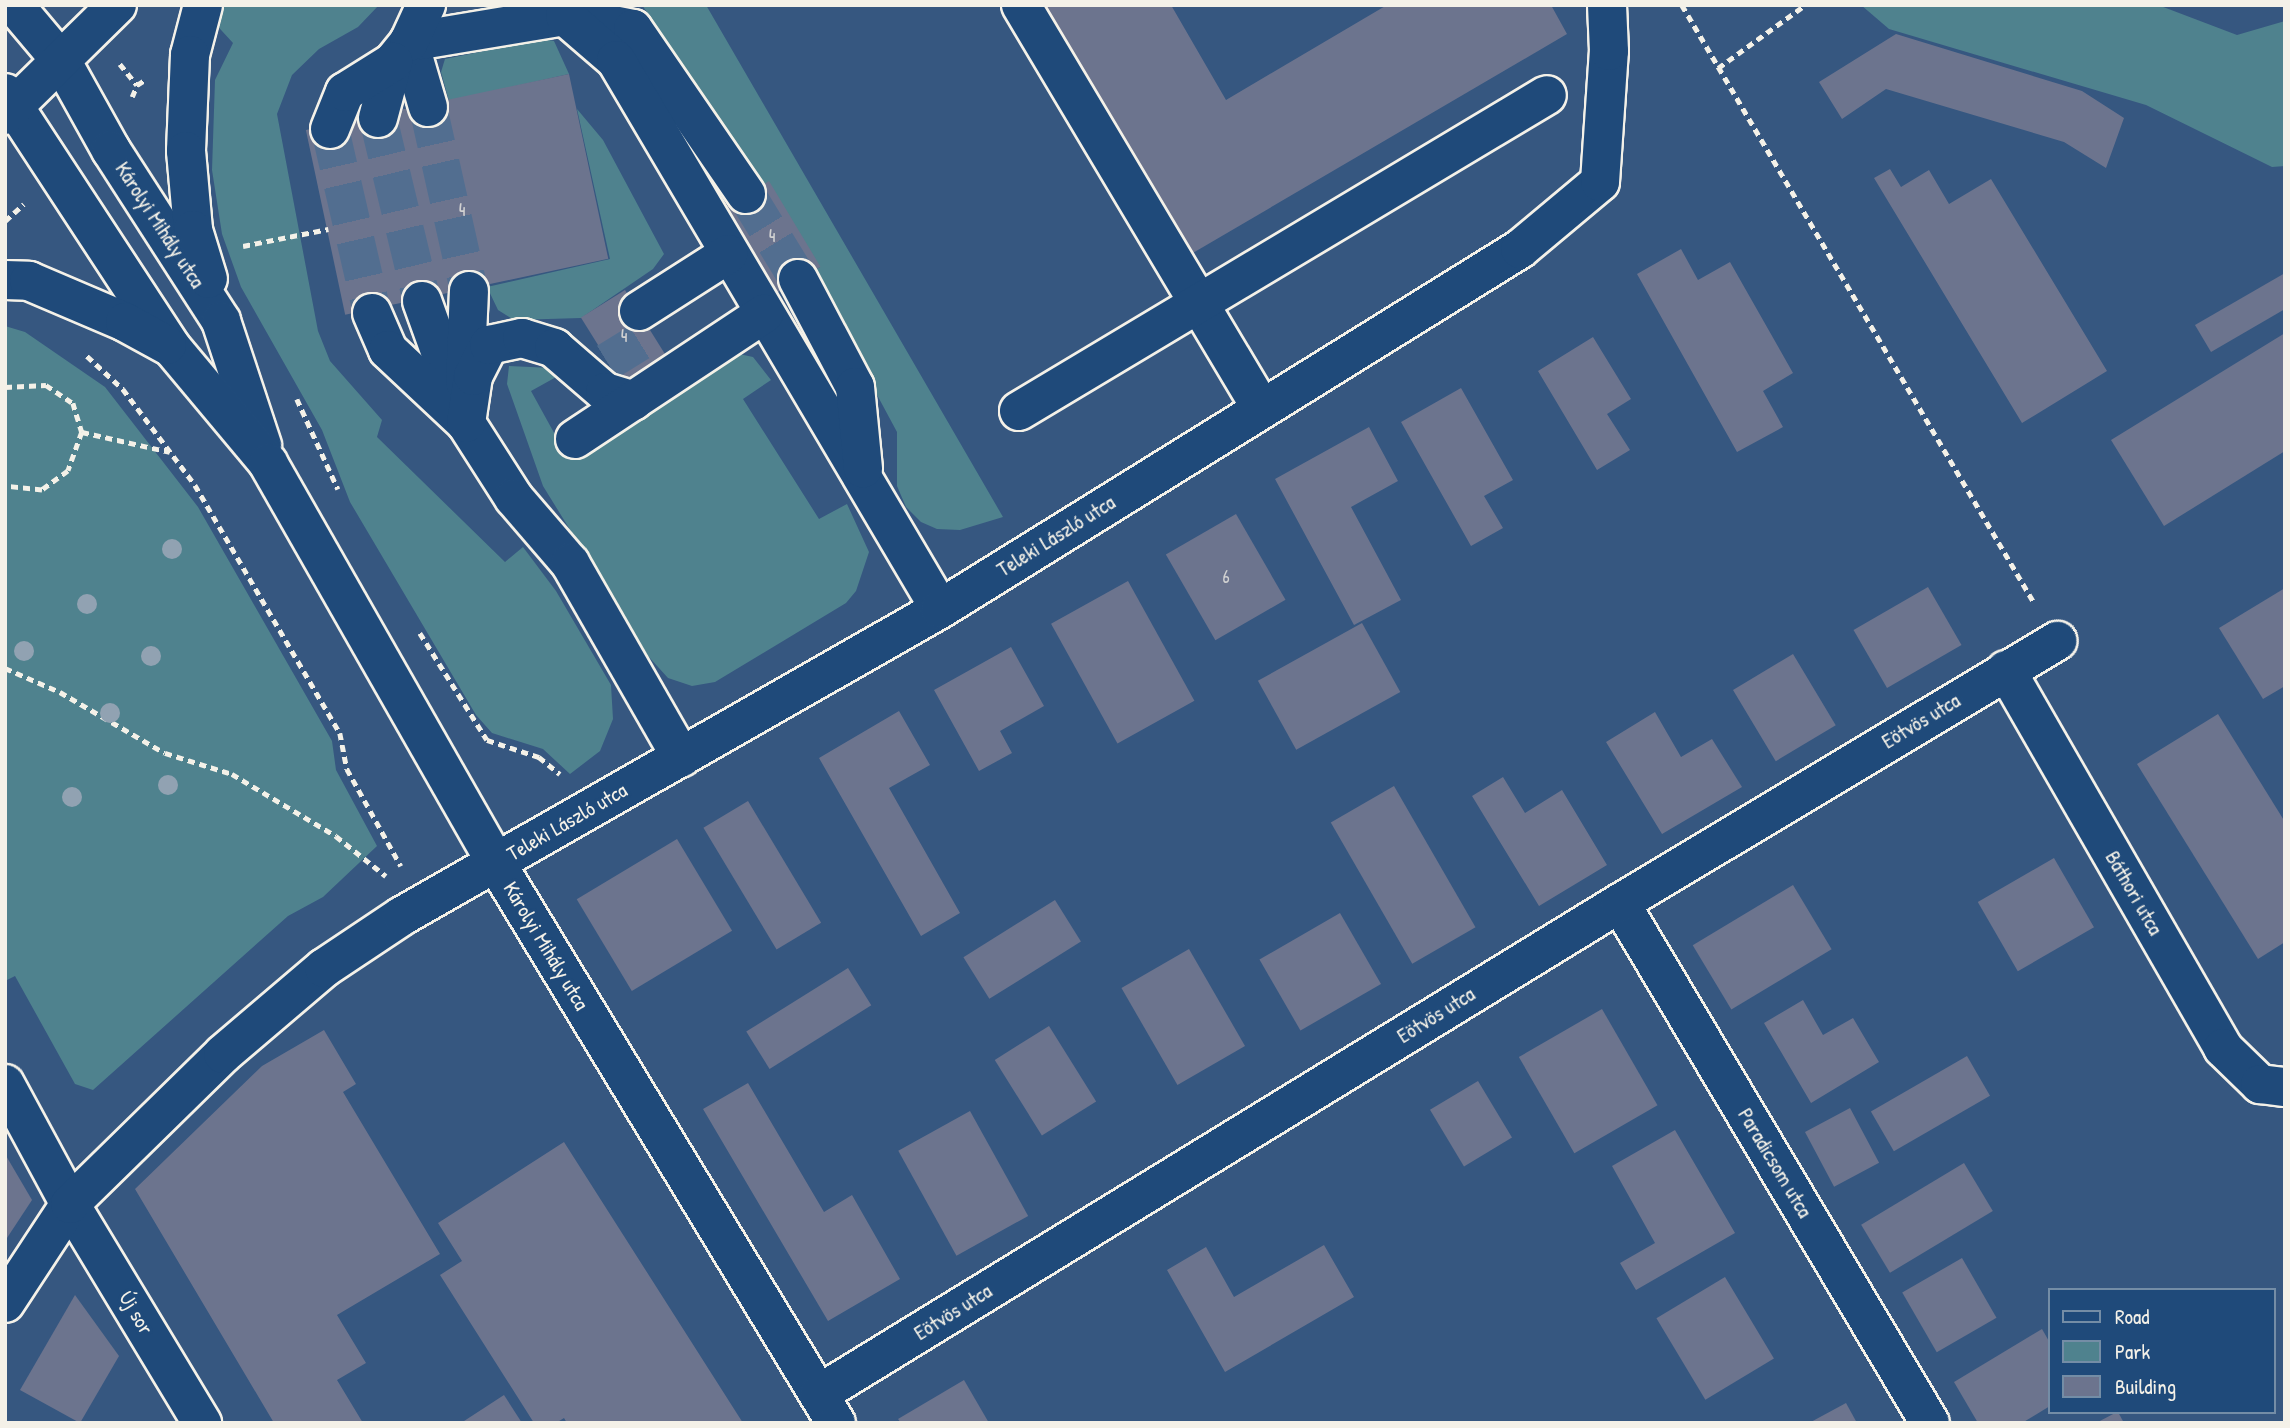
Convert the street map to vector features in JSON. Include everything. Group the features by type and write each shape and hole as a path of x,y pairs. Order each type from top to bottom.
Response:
{"street":[{"path":"8,105 62,61 117,5"},
{"path":"203,5 190,55 186,151 194,230 221,321"},
{"path":"378,118 401,52 426,5"},
{"path":"1021,5 1262,409"},
{"name":"Teleki László utca","path":"5,1303 70,1203 223,1054 324,968 423,904 940,608 1520,249 1600,183 1609,51 1607,5"},
{"name":"Károlyi Mihály utca","path":"16,12 62,61 111,150 221,321 268,463"},
{"path":"565,16 617,60 735,266 940,608"},
{"path":"330,129 345,92 401,52 565,16 633,29 746,194"},
{"path":"401,52 428,107"},
{"path":"1019,411 1547,95"},
{"name":"Károlyi Mihály utca","path":"8,105 172,348 268,463 496,863 827,1409"},
{"path":"647,322 735,266"},
{"path":"798,279 855,387 864,481"},
{"path":"5,280 29,281 125,322 172,348"},
{"path":"466,423 469,291"},
{"path":"422,302 466,423 514,498 570,563 681,757"},
{"path":"372,313 388,350 466,423"},
{"path":"575,439 764,314"},
{"path":"466,423 472,376 489,345 522,338 584,355 605,392 634,401"},
{"name":"Eötvös utca","path":"827,1409 1620,903 2057,640"},
{"name":"Báthori utca","path":"2006,670 2223,1048 2260,1084 2285,1087"},
{"name":"Paradicsom utca","path":"1620,903 1930,1423"},
{"name":"Új sor","path":"5,1084 70,1203 202,1423"}],"path":[{"path":"1682,5 2057,640"},
{"path":"1718,68 1805,5"},
{"path":"260,241 328,229"},
{"path":"80,350 123,389 195,485 340,733 347,769 423,904"},
{"path":"5,387 47,386 73,403 82,432 68,471 42,490 5,486"},
{"path":"293,393 342,499"},
{"path":"82,432 170,452"},
{"path":"415,626 487,740 538,757 558,770 584,813"},
{"path":"5,668 60,692 164,753 232,774 336,836 423,904"}],"green space":[{"path":"215,5 379,5 358,27 319,49 292,75 277,114 318,331 330,361 382,420 377,437 505,562 523,547 556,591 611,685 613,719 600,751 570,774 543,749 492,733 476,715 350,502 322,430 241,287 222,234 212,170 215,80 233,43 211,19"},
{"path":"642,5 706,5 1003,517 960,530 937,529 921,522 906,507 897,486 897,432 811,272 820,267"},
{"path":"1861,5 2158,5 2237,35 2285,21 2285,166 2272,167 2146,105 1889,29"},
{"path":"544,39 554,41 569,74 449,101 441,72 445,59"},
{"path":"577,109 603,140 664,254 653,269 581,318 514,320 498,310 487,287 610,259"},
{"path":"5,326 25,332 105,387 198,507 332,741 336,770 377,846 323,897 288,916 93,1090 75,1084 15,976 5,981"},
{"path":"739,354 753,357 771,380 743,399 819,519 847,504 869,552 856,591 846,603 715,682 692,686 668,678 648,656 543,486 507,384 509,366 552,368 558,376 531,391 569,460"}],"building":[{"path":"1038,5 1171,5 1226,100 1387,5 1551,5 1567,34 1186,257"},
{"path":"1896,34 2082,91 2124,118 2106,168 2064,142 1886,89 1842,119 1819,82"},
{"path":"569,74 608,259 345,315 306,130"},
{"path":"1890,169 1901,187 1929,170 1949,204 1991,179 2107,371 2022,423 1874,178"},
{"path":"769,181 821,267 777,293 725,207"},
{"path":"1681,249 1698,280 1730,262 1793,373 1763,391 1783,427 1737,452 1637,274"},
{"path":"2285,273 2285,309 2211,352 2195,325"},
{"path":"625,290 666,356 622,384 581,318"},
{"path":"2285,333 2285,451 2164,526 2111,440"},
{"path":"1593,337 1631,399 1607,414 1630,450 1597,470 1538,371"},
{"path":"1461,388 1513,480 1484,496 1503,528 1471,546 1401,422"},
{"path":"1369,427 1398,481 1351,507 1401,600 1354,625 1275,479"},
{"path":"1236,514 1286,600 1215,640 1166,554"},
{"path":"1128,581 1194,701 1117,743 1051,624"},
{"path":"1928,587 1962,645 1887,688 1854,630"},
{"path":"2285,588 2285,686 2263,699 2219,628"},
{"path":"1362,623 1400,692 1296,750 1258,681"},
{"path":"1011,647 1044,706 1000,731 1012,753 979,771 934,690"},
{"path":"1793,654 1836,725 1776,761 1733,690"},
{"path":"899,711 930,765 889,788 960,913 921,936 819,758"},
{"path":"1655,712 1681,757 1712,739 1742,787 1662,834 1606,742"},
{"path":"2218,714 2285,822 2285,942 2258,959 2137,764"},
{"path":"1503,777 1525,813 1562,790 1607,865 1539,906 1472,796"},
{"path":"1394,786 1476,927 1412,964 1331,823"},
{"path":"748,801 821,923 777,949 703,828"},
{"path":"677,839 732,931 632,991 577,899"},
{"path":"2054,858 2094,927 2018,971 1978,902"},
{"path":"1793,885 1832,949 1731,1010 1693,945"},
{"path":"1055,900 1081,942 989,999 963,957"},
{"path":"1340,913 1381,984 1300,1031 1259,960"},
{"path":"1189,949 1245,1046 1177,1085 1121,988"},
{"path":"848,968 871,1005 770,1069 746,1032"},
{"path":"1803,1000 1823,1035 1853,1018 1879,1062 1811,1103 1764,1023"},
{"path":"1602,1009 1658,1105 1574,1153 1519,1057"},
{"path":"1049,1026 1096,1101 1042,1135 995,1060"},
{"path":"324,1030 356,1084 343,1092 440,1254 337,1315 366,1363 337,1380 363,1423 274,1423 135,1189 262,1066"},
{"path":"1967,1056 1990,1096 1894,1151 1871,1112"},
{"path":"1478,1081 1512,1138 1464,1166 1430,1110"},
{"path":"748,1083 824,1212 852,1195 900,1279 828,1321 703,1109"},
{"path":"1850,1108 1879,1163 1834,1187 1805,1132"},
{"path":"970,1111 1028,1216 956,1256 898,1151"},
{"path":"1675,1130 1735,1233 1636,1290 1620,1263 1655,1243 1612,1166"},
{"path":"564,1142 743,1423 567,1423 564,1418 556,1423 534,1423 440,1275 462,1261 438,1223"},
{"path":"5,1154 32,1200 5,1241"},
{"path":"1964,1163 1993,1211 1890,1273 1861,1225"},
{"path":"1324,1245 1354,1297 1225,1372 1167,1270 1206,1247 1234,1297"},
{"path":"1962,1258 1996,1318 1937,1352 1902,1292"},
{"path":"1725,1277 1774,1358 1705,1400 1656,1318"},
{"path":"75,1295 119,1356 80,1423 20,1390"},
{"path":"2042,1329 2048,1340 2048,1407 2022,1423 1978,1423 1954,1382"},
{"path":"964,1380 989,1423 901,1423 898,1419"},
{"path":"504,1395 522,1423 461,1423"},
{"path":"1846,1403 1857,1423 1809,1423"},
{"path":"2113,1414 2119,1414 2124,1423 2096,1423"}],"tunnel":[{"path":"428,107 469,291"},
{"path":"378,118 422,301"},
{"path":"330,129 372,313"},
{"path":"746,194 798,279"},
{"path":"607,362 654,333"}]}
